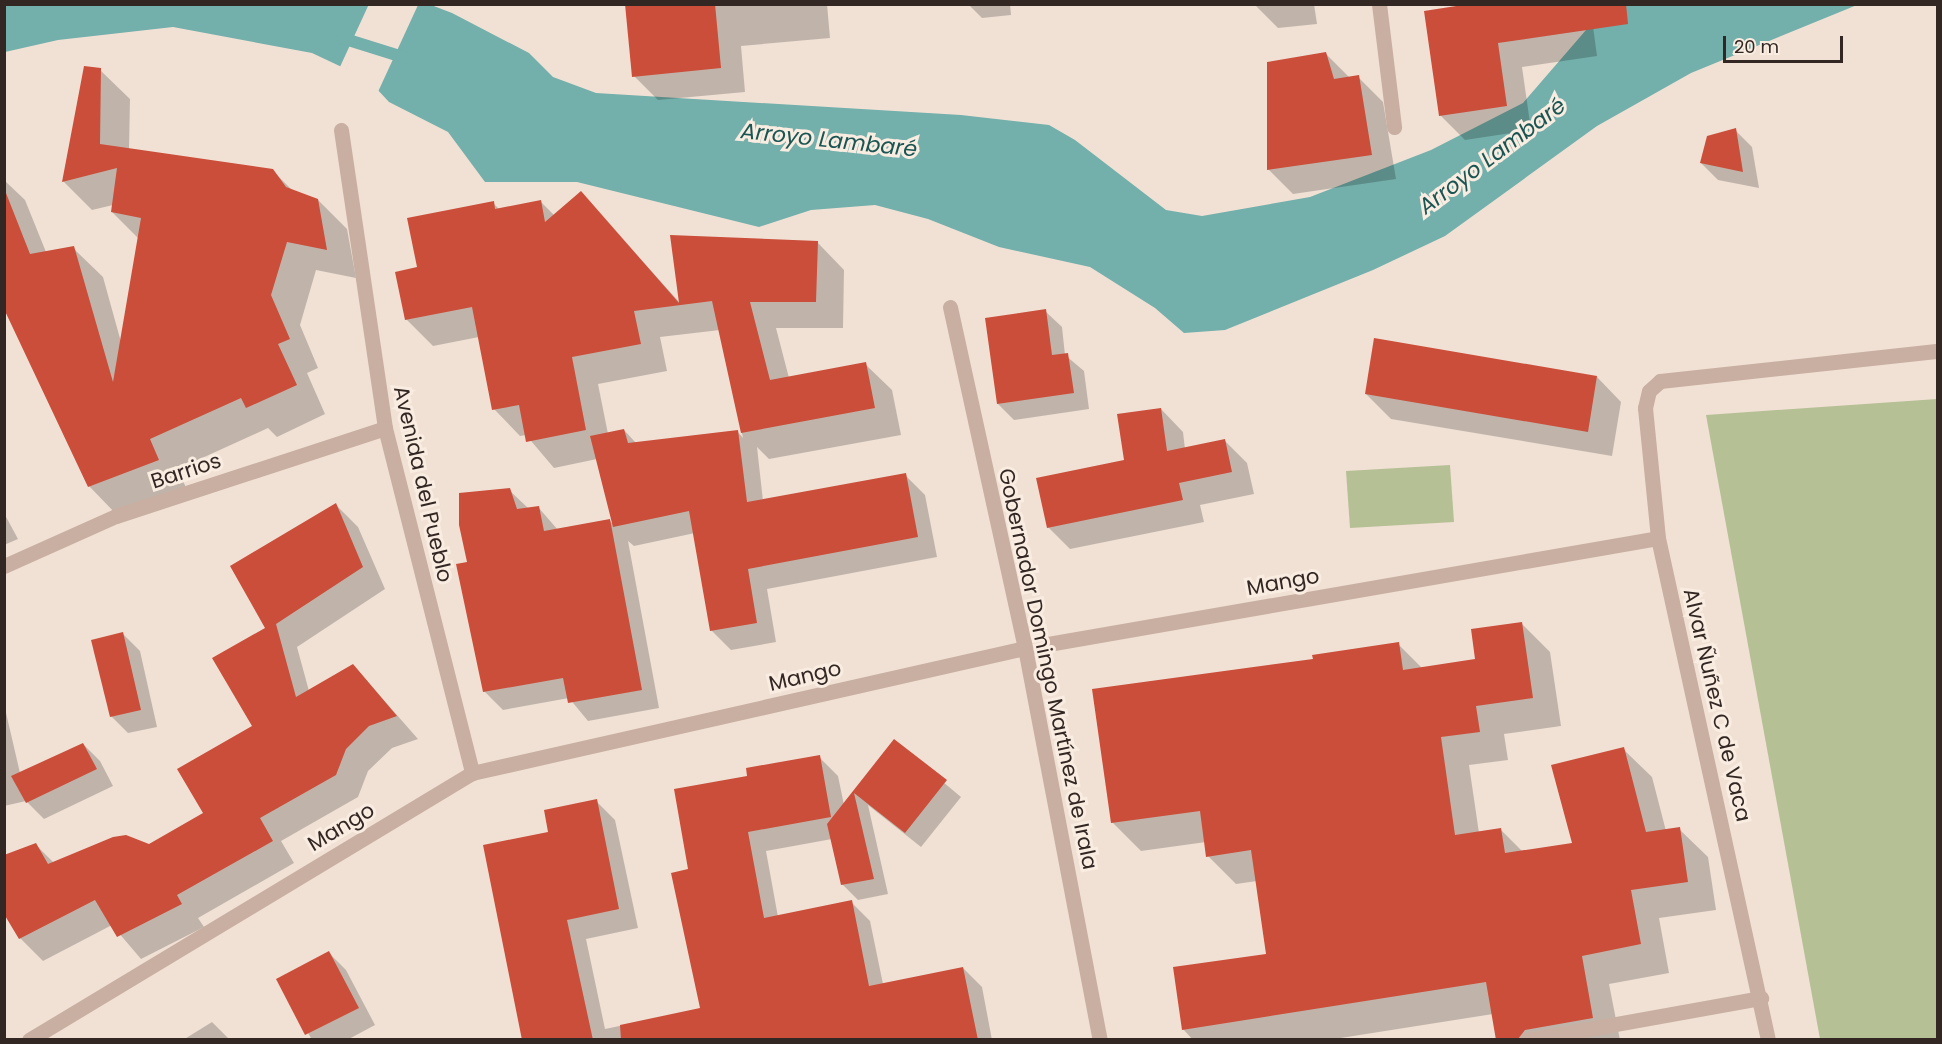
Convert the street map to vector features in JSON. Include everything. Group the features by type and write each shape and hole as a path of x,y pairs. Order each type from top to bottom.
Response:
{"street":[{"path":"1379,4 1394,127"},
{"name":"Avenida del Pueblo","path":"341,130 385,428 472,773"},
{"name":"Gobernador Domingo Martínez de Irala","path":"950,307 1025,648 1100,1040"},
{"name":"Alvar Ñuñez C de Vaca","path":"1768,1040 1761,998 1658,538 1646,408 1649,392 1660,381 1938,351"},
{"name":"Barrios","path":"4,566 116,516 385,428"},
{"name":"Mango","path":"29,1040 472,773 1025,648 1658,538"},
{"path":"1527,1040 1761,998"}],"green space":[{"path":"1937,399 1937,1039 1820,1039 1706,415"},
{"path":"1450,465 1454,522 1350,528 1346,471"}],"water":[{"path":"4,5 372,5 346,69 312,53 173,27 58,40 5,52"},
{"path":"412,5 431,5 452,13 529,53 553,77 596,93 961,115 1049,125 1075,140 1166,210 1202,216 1310,197 1431,150 1523,103 1599,15 1624,5 1857,5 1691,73 1597,126 1445,236 1373,270 1225,330 1184,333 1155,308 1090,267 999,247 928,219 875,205 811,210 759,227 577,182 485,182 448,132 389,102 376,88"}],"pier":[{"path":"369,4 375,4 345,72 339,69"},
{"path":"409,4 418,5 377,94 373,87"}],"building":[{"path":"625,4 715,4 721,68 632,77"},
{"path":"1469,4 1626,4 1628,24 1498,43 1507,106 1439,116 1424,11"},
{"path":"1326,52 1334,79 1359,75 1372,155 1267,170 1267,62"},
{"path":"84,66 101,68 100,144 273,169 286,187 318,199 327,250 287,242 271,295 290,339 278,344 297,385 246,408 241,398 150,439 159,460 88,487 4,309 6,193 30,254 74,246 113,382 141,218 111,212 117,168 62,182"},
{"path":"1736,128 1743,172 1700,163 1707,136"},
{"path":"581,191 679,303 670,235 818,241 816,302 750,302 770,380 866,362 875,408 741,433 712,301 634,311 641,344 572,357 586,430 526,442 519,405 492,410 472,307 405,320 395,272 417,267 407,218 494,201 495,209 541,200 545,222"},
{"path":"1046,309 1052,355 1068,353 1074,393 997,404 985,318"},
{"path":"1374,338 1597,376 1588,432 1365,394"},
{"path":"1161,408 1167,451 1225,439 1232,472 1179,483 1183,500 1047,528 1036,478 1124,460 1117,414"},
{"path":"624,429 628,443 738,430 747,502 906,473 918,537 748,569 757,623 710,631 689,511 613,527 590,436"},
{"path":"510,488 517,509 539,506 544,531 610,519 642,690 568,703 563,678 483,692 456,564 467,562 459,525 459,493"},
{"path":"336,503 363,567 276,624 296,697 353,664 397,716 369,726 346,749 336,775 260,818 273,841 177,895 182,904 117,937 95,900 19,939 4,914 4,855 36,843 48,864 113,837 126,835 149,844 203,813 177,769 252,726 212,658 265,628 230,566"},
{"path":"1522,622 1533,698 1476,706 1480,732 1441,737 1455,835 1501,828 1505,853 1572,843 1551,765 1624,747 1646,832 1680,827 1688,882 1631,890 1641,944 1582,956 1593,1018 1525,1030 1518,1039 1496,1040 1486,982 1182,1030 1173,967 1266,954 1251,850 1206,857 1200,811 1111,823 1092,689 1313,659 1312,655 1399,642 1403,670 1475,659 1471,629"},
{"path":"123,632 141,710 110,717 91,640"},
{"path":"894,739 947,780 905,833 854,793 874,879 841,885 827,824"},
{"path":"83,743 97,769 26,803 11,776"},
{"path":"820,755 831,817 748,832 764,918 852,900 869,986 963,967 978,1040 621,1040 620,1025 700,1008 671,873 688,869 674,789 747,776 746,768"},
{"path":"597,799 619,909 567,920 593,1040 522,1040 483,845 548,832 544,810"},
{"path":"329,951 359,1008 305,1035 276,979"}],"waterway":[{"name":"Arroyo Lambaré","path":"342,38 406,58"}]}
